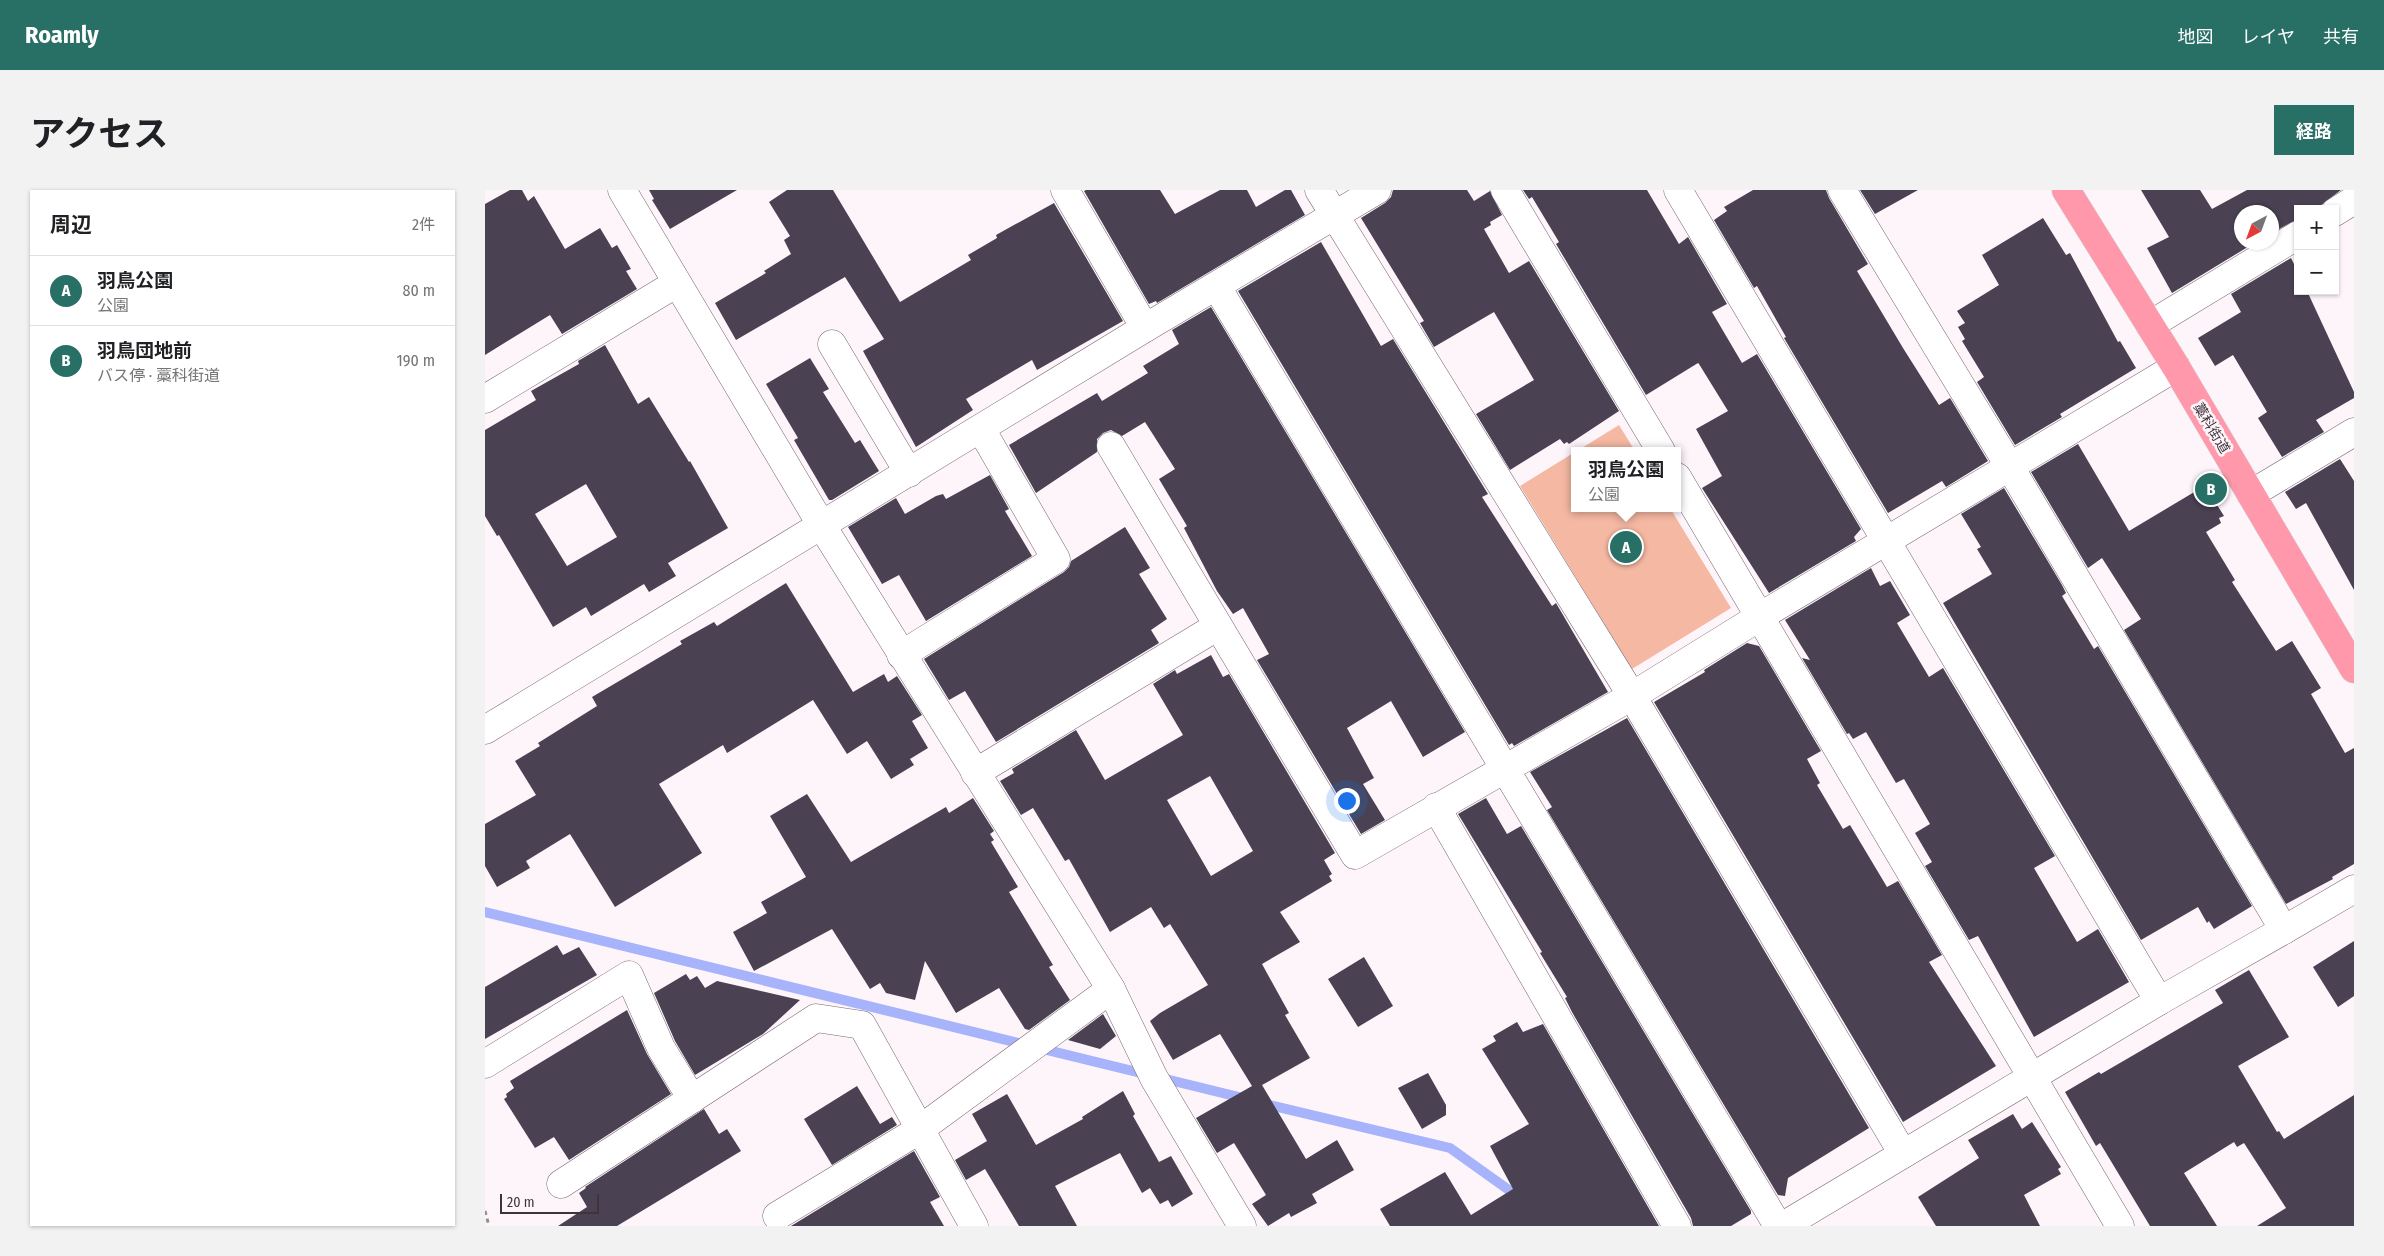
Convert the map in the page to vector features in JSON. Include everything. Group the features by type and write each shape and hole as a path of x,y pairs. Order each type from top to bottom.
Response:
{"highway":[{"name":"藁科街道","path":"2066,190 2176,367 2354,669"}],"street":[{"path":"622,190 822,526 1111,989 1154,1078 1241,1226"},
{"path":"1065,190 1145,328"},
{"path":"1319,190 1632,696 1903,1154"},
{"path":"485,730 1145,328 1217,287 1377,190"},
{"path":"1505,190 1659,447"},
{"path":"1678,190 2159,1001"},
{"path":"1842,190 2010,467 2284,930"},
{"path":"2339,210 2354,201"},
{"path":"2150,325 2294,236"},
{"path":"485,399 677,283"},
{"path":"1217,287 1778,1226"},
{"path":"832,344 909,473"},
{"path":"1111,446 1355,855 1632,696 1761,616 2176,367"},
{"path":"901,654 1056,559 981,429"},
{"path":"2251,494 2354,432"},
{"path":"1681,484 1761,616 2116,1224"},
{"path":"975,773 1218,626"},
{"path":"1436,808 1677,1226"},
{"path":"1783,1226 2159,1001 2354,890"},
{"path":"485,1064 629,975 661,1048 692,1099"},
{"path":"777,1216 919,1130 1111,989"},
{"path":"561,1184 816,1018 862,1025 919,1130 975,1226"}],"path":[{"path":"485,1211 489,1226"}],"shaded area":[{"path":"1619,425 1633,447 1583,447"},
{"path":"1571,454 1571,512 1672,512 1731,608 1632,669 1520,486"}],"building":[{"path":"510,190 522,190 528,201 534,196 565,249 600,228 612,248 617,245 631,269 626,271 637,289 562,334 550,315 485,355 485,204"},
{"path":"649,190 737,190 670,229 652,200 654,199"},
{"path":"787,190 833,190 900,302 971,260 968,255 997,238 996,235 1054,203 1123,321 1037,370 1032,360 966,399 973,410 916,447 863,351 884,339 845,277 736,340 715,303 766,273 764,271 791,254 784,240 790,236 769,202"},
{"path":"1160,190 1175,214 1220,190 1247,190 1256,207 1285,190 1291,190 1305,215 1157,303 1156,301 1149,304 1084,191"},
{"path":"1393,190 1467,190 1474,201 1490,191 1502,215 1490,222 1491,225 1484,229 1509,273 1529,261 1619,411 1569,444 1567,442 1564,444 1560,439 1510,470 1476,414 1534,380 1494,312 1434,347 1420,323 1424,321 1361,218 1385,203 1391,197"},
{"path":"1523,190 1647,190 1679,244 1688,237 1727,304 1712,312 1742,363 1757,354 1861,529 1854,537 1856,541 1769,593 1702,488 1722,476 1696,429 1728,411 1698,363 1646,395 1556,244 1559,242 1532,197 1529,199"},
{"path":"1753,190 1826,190 1868,264 1857,271 1903,348 1939,405 1950,398 1988,461 1946,487 1942,481 1888,513 1784,338 1786,337 1757,286 1754,288 1714,220 1727,211 1724,207"},
{"path":"1860,190 1918,190 1875,214"},
{"path":"2141,190 2200,190 2212,209 2247,190 2341,190 2321,205 2294,205 2294,221 2279,229 2279,205 2234,205 2234,250 2243,250 2172,293 2147,248 2169,237"},
{"path":"2043,218 2066,255 2070,253 2118,342 2120,341 2136,368 2060,414 2062,417 2015,445 1977,382 1984,377 1962,341 1965,339 1958,327 1965,323 1957,311 1999,285 1982,255"},
{"path":"1321,242 1381,346 1393,339 1488,494 1482,497 1552,606 1556,603 1608,692 1514,746 1512,743 1509,745 1238,291"},
{"path":"2291,258 2294,264 2294,295 2309,295 2354,392 2354,398 2316,420 2324,432 2282,457 2258,418 2267,412 2233,355 2215,366 2198,338 2241,312 2231,294"},
{"path":"1211,307 1465,732 1423,757 1391,701 1347,728 1374,778 1363,784 1385,820 1361,834 1257,660 1269,654 1243,608 1233,614 1217,591 1184,528 1187,526 1159,479 1175,469 1145,422 1122,436 1111,430 1103,433 1097,439 1097,452 1036,493 1009,445 1097,393 1102,401 1148,373 1143,366 1179,344 1172,330"},
{"path":"605,345 638,404 649,397 690,461 728,528 668,563 676,576 649,592 644,584 591,616 586,607 553,627 499,535 497,536 485,516 485,430 536,400 531,391 579,364 578,361","holes":["586,484 617,537 567,566 535,514"]},
{"path":"810,358 829,389 823,392 855,443 860,440 879,471 832,500 829,500 794,440 798,438 766,384"},
{"path":"2078,444 2129,531 2201,488 2205,495 2209,492 2224,516 2219,518 2221,523 2206,532 2235,580 2232,582 2276,651 2292,641 2321,688 2311,694 2345,753 2354,748 2354,864 2332,877 2333,879 2286,904 2124,630 2141,619 2102,558 2088,568 2031,472"},
{"path":"2340,459 2354,481 2354,590 2306,503 2296,509 2285,492"},
{"path":"990,475 1009,509 1005,511 1032,556 926,621 899,575 882,584 848,527 896,498 905,514 936,496 943,494 946,499"},
{"path":"2004,488 2062,585 2066,593 2062,596 2094,649 2098,646 2252,906 2214,929 2209,921 2207,923 2198,907 2141,940 1943,603 1992,574 1977,549 1981,547 1961,514"},
{"path":"1125,527 1150,568 1139,574 1167,619 1151,630 1159,643 996,742 965,691 949,700 924,659 1064,572 1069,567 1071,561"},
{"path":"1871,568 1880,586 1890,581 1910,615 1897,623 1929,677 1943,668 2055,856 2034,868 2077,942 2098,929 2129,982 2034,1037 1978,936 1969,940 1925,866 1932,862 1915,833 1930,824 1904,779 1896,783 1866,732 1853,739 1849,733 1847,734 1802,658 1810,660 1785,620"},
{"path":"786,583 853,692 884,674 888,682 897,676 922,715 912,721 928,748 910,759 914,765 891,779 867,741 847,754 813,700 727,753 723,745 659,784 702,853 615,907 570,834 526,861 530,868 497,887 485,866 485,824 536,795 515,761 540,746 538,743 597,706 592,697 682,644 680,641 714,622 717,626"},
{"path":"1747,643 1759,646 1821,751 1807,759 1820,783 1817,785 1843,829 1850,825 1887,887 1898,881 1942,955 1929,962 1996,1066 1903,1122 1654,702 1705,672 1704,670"},
{"path":"1211,655 1223,677 1229,674 1335,853 1324,860 1332,874 1329,876 1332,881 1280,912 1300,942 1262,964 1289,1013 1285,1015 1310,1058 1262,1085 1306,1159 1337,1140 1354,1170 1312,1194 1317,1203 1291,1217 1289,1213 1268,1226 1252,1204 1266,1195 1234,1143 1217,1153 1196,1118 1252,1086 1220,1034 1173,1060 1150,1021 1160,1013 1208,985 1170,924 1164,928 1151,907 1110,932 1069,859 1065,861 1033,808 1021,815 1000,781 1014,773 1012,769 1076,730 1105,780 1183,735 1153,684 1175,670 1177,674","holes":["1210,776 1253,851 1211,876 1167,800"]},
{"path":"1627,718 1869,1128 1788,1178 1785,1196 1778,1195 1547,810 1552,807 1530,772"},
{"path":"807,794 851,862 946,807 949,813 973,798 994,831 990,834 994,840 991,842 1018,887 1009,892 1053,965 1049,967 1070,1000 1029,1030 1025,1029 999,988 956,1013 925,961 915,1000 886,993 880,983 870,989 832,929 754,971 733,932 767,913 761,902 806,877 770,816"},
{"path":"1486,798 1507,834 1521,826 1751,1211 1751,1214 1731,1226 1693,1226 1691,1218 1572,1012 1565,998 1567,997 1540,953 1542,952 1458,814"},
{"path":"2354,941 2354,996 2338,1007 2313,967"},
{"path":"557,945 563,955 579,947 597,975 485,1039 485,987"},
{"path":"1364,957 1393,1006 1358,1027 1328,979"},
{"path":"2249,970 2289,1037 2238,1066 2277,1132 2279,1131 2284,1139 2354,1095 2354,1226 2257,1226 2286,1208 2244,1143 2237,1147 2234,1142 2184,1173 2217,1226 2150,1226 2100,1143 2096,1146 2065,1092 2099,1072 2101,1074 2223,1003 2215,990"},
{"path":"686,974 690,980 697,976 705,988 717,981 800,1000 763,1034 695,1075 675,1041 654,993"},
{"path":"627,1010 647,1054 671,1094 569,1160 554,1137 535,1148 504,1099 507,1097 506,1094 514,1088 510,1081"},
{"path":"1103,1014 1116,1036 1100,1049 1068,1040"},
{"path":"1517,1022 1523,1032 1543,1024 1659,1226 1390,1226 1380,1209 1445,1172 1471,1215 1513,1189 1490,1146 1529,1124 1482,1049 1496,1041 1493,1036"},
{"path":"1428,1073 1446,1105 1446,1115 1422,1129 1398,1088"},
{"path":"857,1086 880,1124 892,1117 897,1125 832,1165 804,1119"},
{"path":"1123,1091 1135,1114 1133,1116 1159,1162 1171,1156 1193,1194 1172,1207 1168,1200 1160,1204 1150,1188 1142,1193 1120,1153 1055,1186 1077,1226 1019,1226 985,1169 966,1180 955,1160 987,1141 972,1114 1007,1094 1036,1145 1083,1119 1082,1117"},
{"path":"704,1109 719,1134 727,1129 741,1151 617,1226 558,1226 587,1207 579,1193 585,1187"},
{"path":"2013,1114 2022,1129 2032,1122 2061,1167 2058,1169 2061,1174 2024,1195 2040,1226 1936,1226 1918,1197 1979,1158 1968,1140"},
{"path":"914,1151 940,1197 930,1202 944,1226 791,1226"}],"waterway":[{"path":"485,912 1247,1099"},
{"path":"1261,1103 1450,1148 1520,1198"}],"place":[{"name":"羽鳥団地前","path":"2211,489"},
{"name":"羽鳥公園","path":"1626,547"}]}
